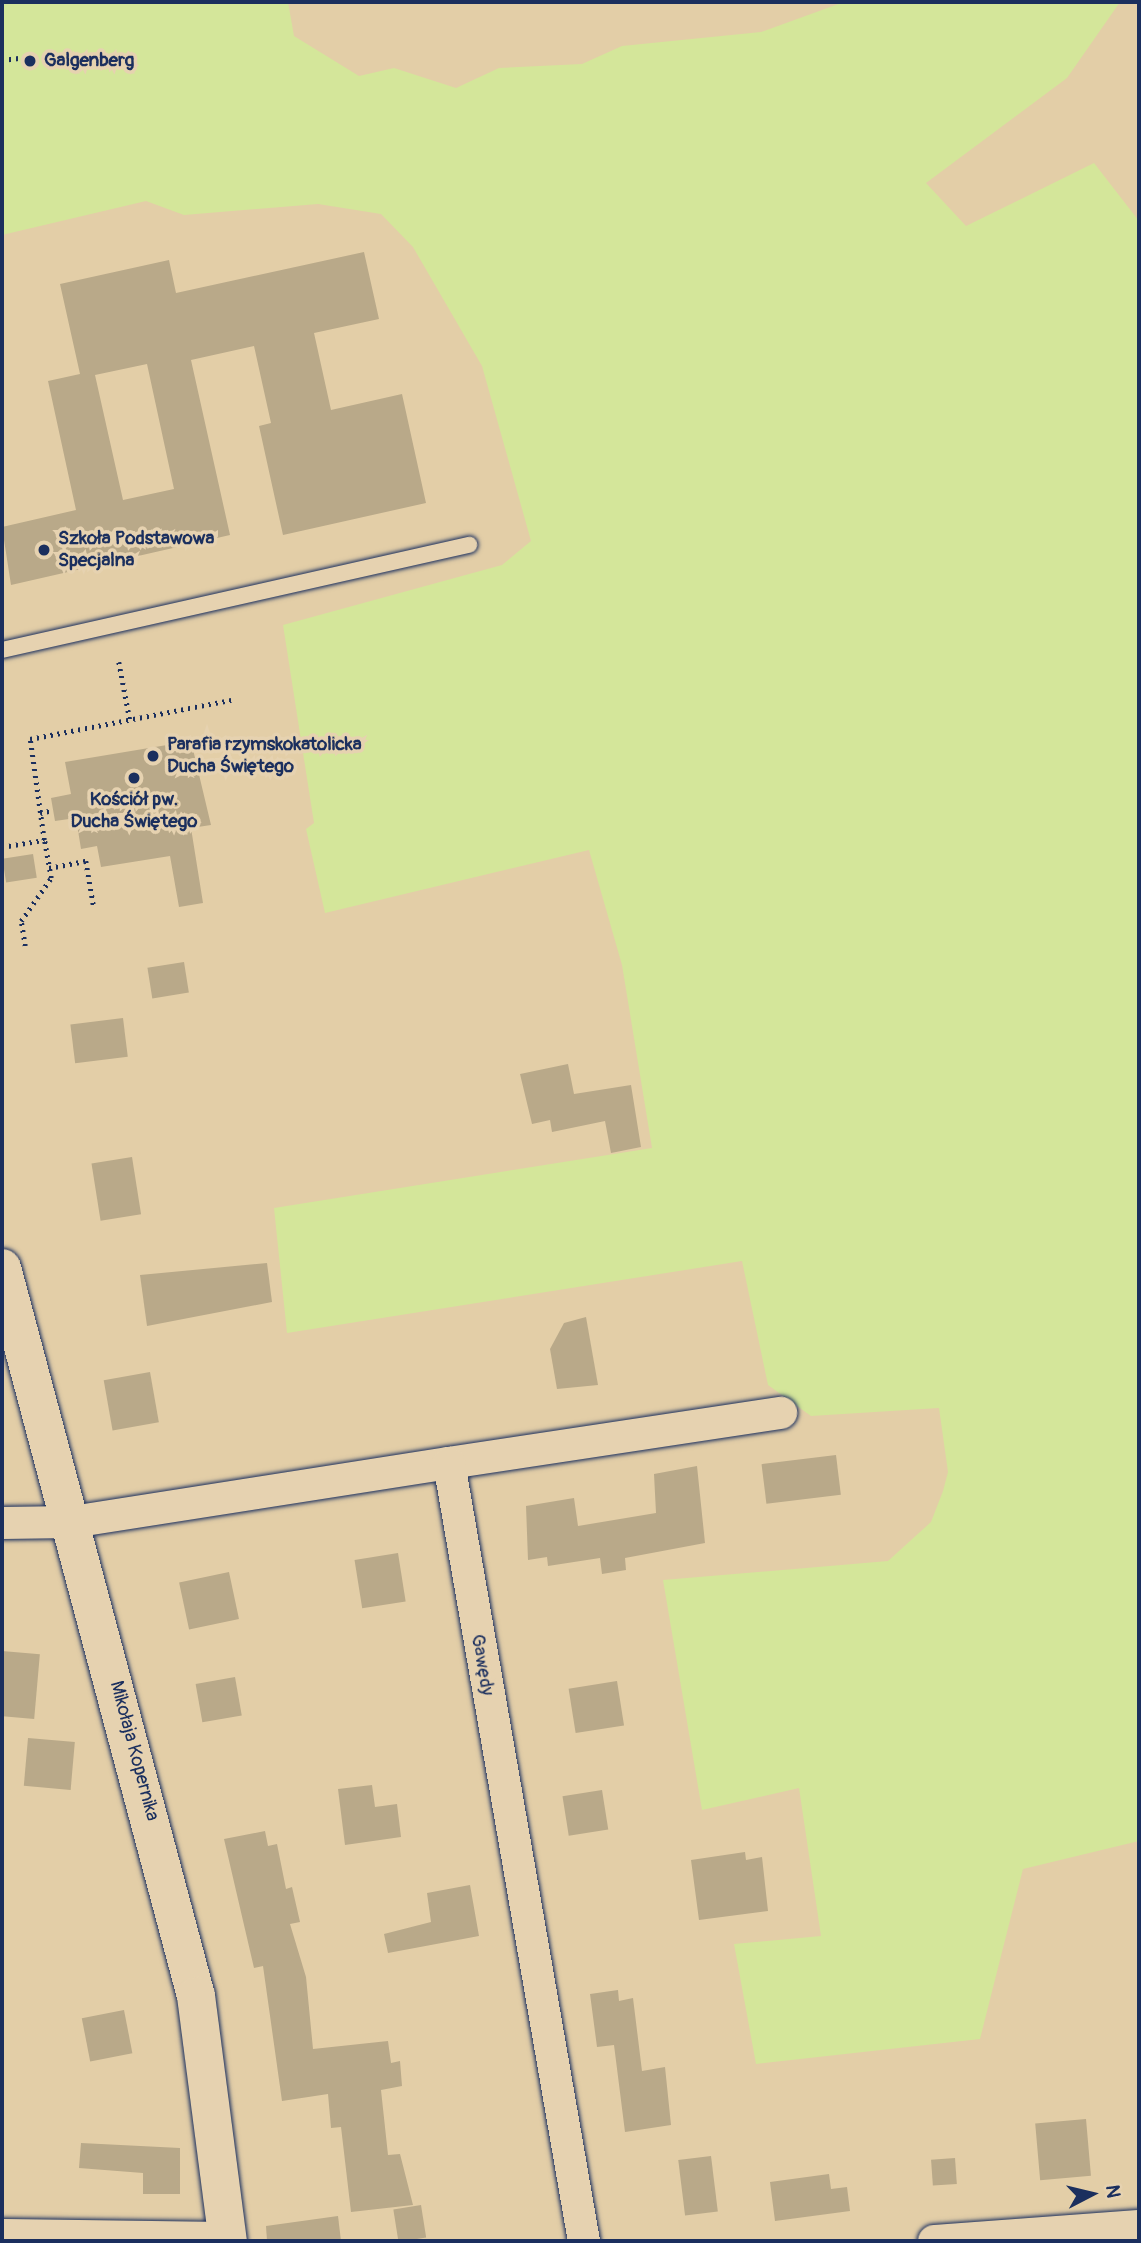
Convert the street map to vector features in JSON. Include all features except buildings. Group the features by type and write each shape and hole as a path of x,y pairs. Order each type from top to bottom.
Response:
{"street":[{"name":"Mikołaja Kopernika","path":"2,1268 72,1522 196,1996 228,2240"},
{"path":"2,1523 72,1522 781,1413"},
{"name":"Gawędy","path":"449,1463 584,2241"},
{"path":"934,2241 1139,2226"},
{"path":"2,2235 228,2240"}],"lane":[{"path":"2,650 469,545"}],"path":[{"path":"2,60 19,58"},
{"path":"119,663 131,720"},
{"path":"26,946 21,921 51,877 30,739 232,701"},
{"path":"40,813 53,810"},
{"path":"2,847 44,840"},
{"path":"49,868 86,861 94,908"}],"green space":[{"path":"2,2 288,2 294,36 359,76 394,68 456,88 499,68 582,64 622,46 761,32 844,2 1120,2 1067,78 926,183 966,226 1094,163 1139,221 1139,1841 1023,1869 980,2039 756,2064 734,1944 821,1936 799,1788 702,1810 663,1580 888,1561 931,1522 943,1491 948,1472 939,1408 811,1416 768,1385 742,1261 287,1333 274,1208 652,1148 622,965 589,850 325,913 306,829 314,823 283,625 502,565 531,541 482,366 413,247 381,214 318,204 184,215 146,201 2,235"}],"place":[{"name":"Galgenberg","path":"30,61"},
{"name":"Szkoła Podstawowa Specjalna","path":"44,550"},
{"name":"Parafia rzymskokatolicka Ducha Świętego","path":"153,756"},
{"name":"Kościół pw. Ducha Świętego","path":"134,778"}]}
